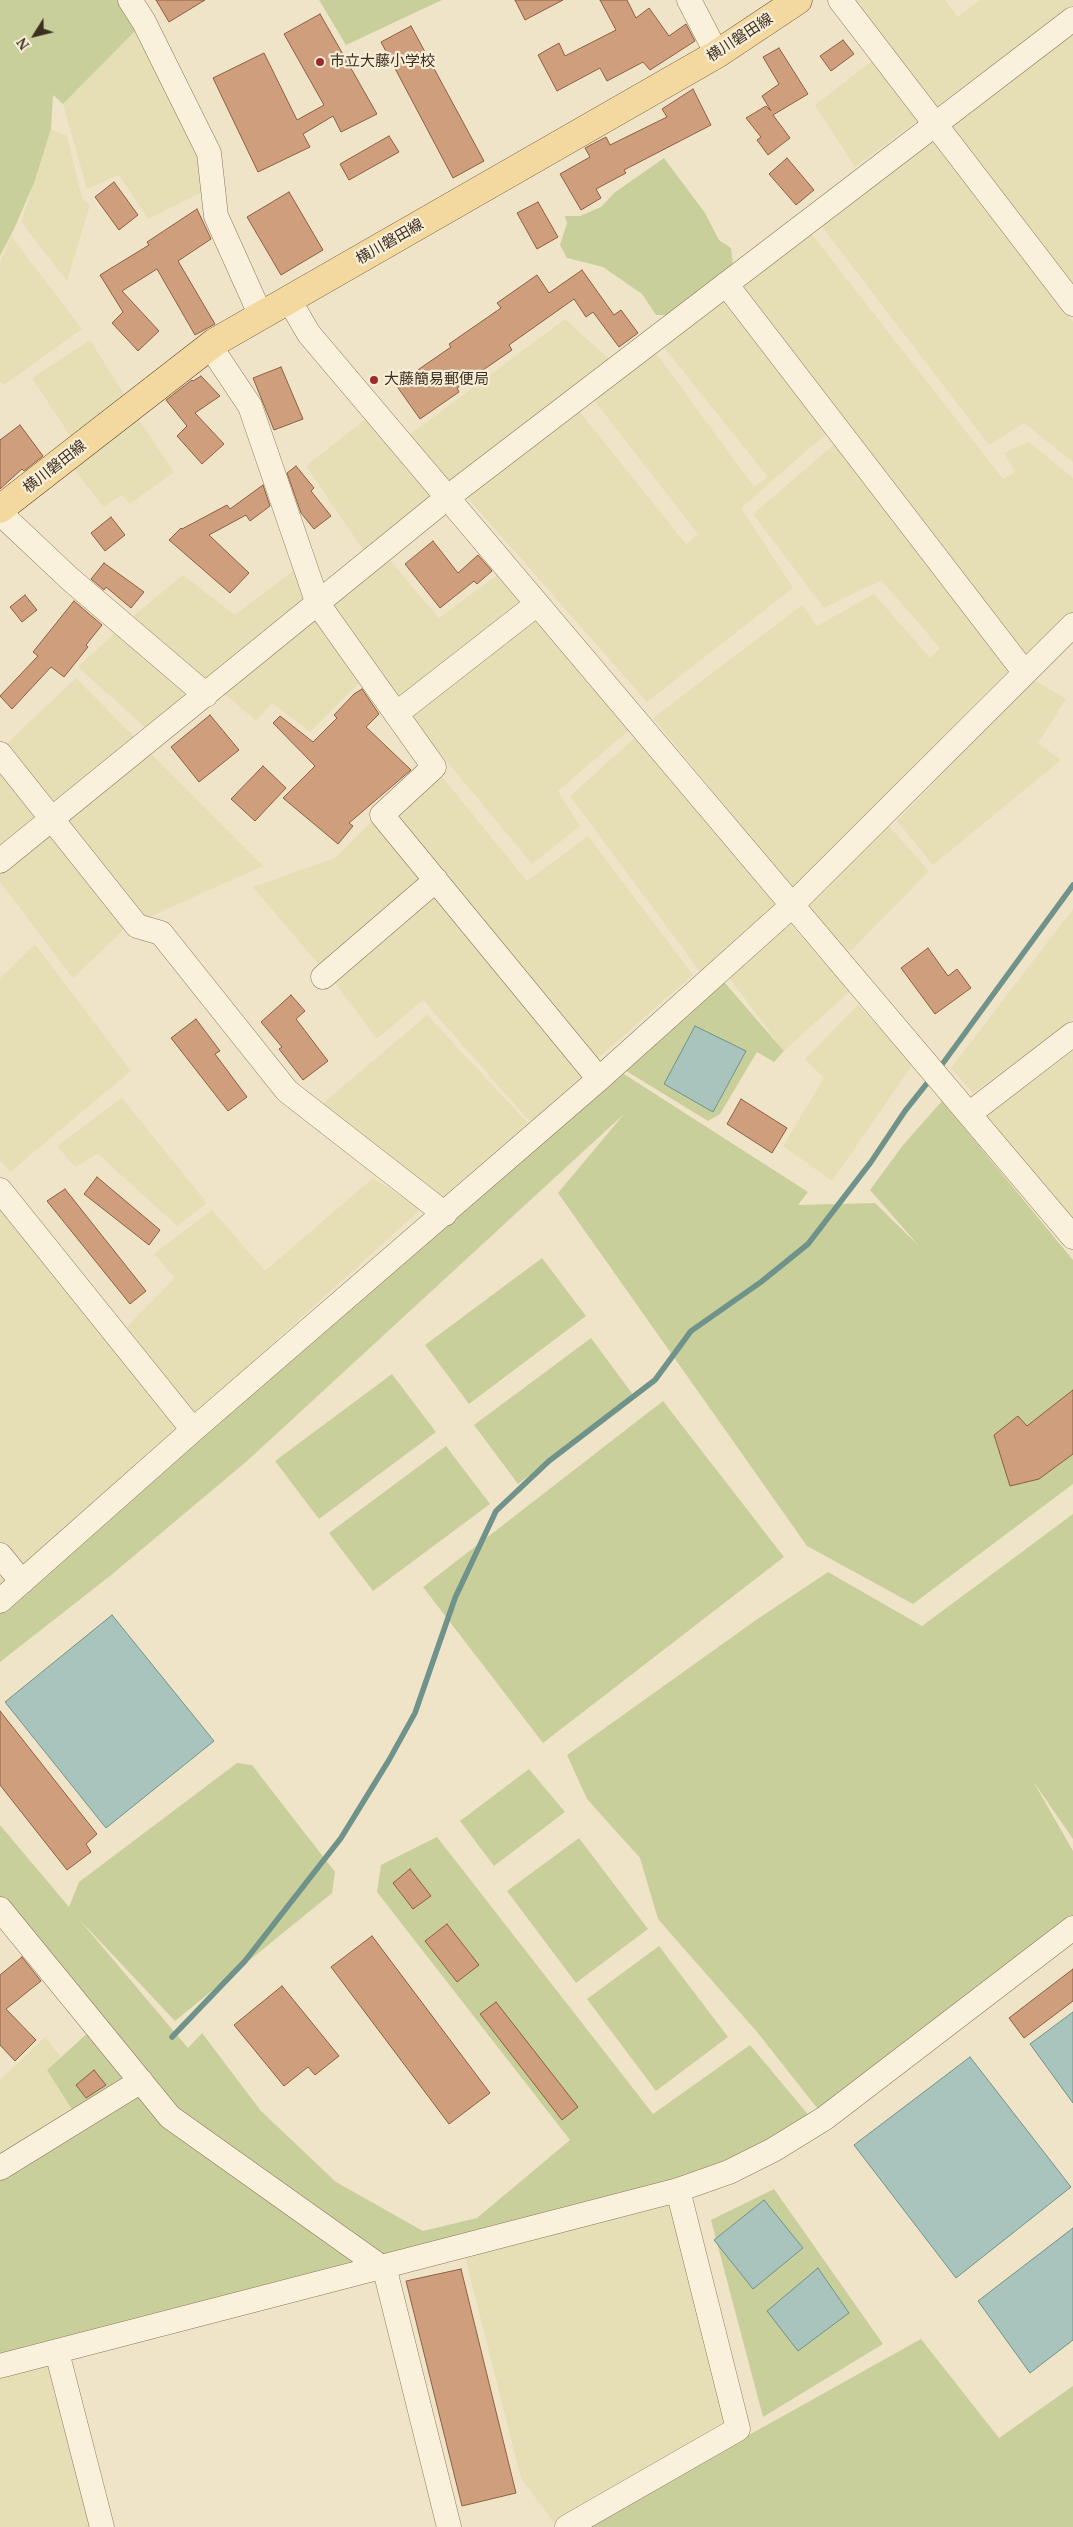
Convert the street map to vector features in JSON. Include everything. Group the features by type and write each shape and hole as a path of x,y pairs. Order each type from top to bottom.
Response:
{"main road":[{"name":"横川磐田線","path":"0,511 210,346 717,54 798,0"}],"street":[{"path":"130,0 144,22 209,153 216,216 261,316"},
{"path":"689,0 717,54"},
{"path":"840,0 1073,304"},
{"path":"0,861 448,497 1073,19"},
{"path":"726,284 1025,673"},
{"path":"289,300 309,334 1073,1237"},
{"path":"210,346 250,406 318,604 434,767 382,815 599,1079"},
{"path":"0,511 70,579 206,695"},
{"path":"396,714 537,604"},
{"path":"0,1601 193,1430 599,1079 792,905 1073,625"},
{"path":"0,754 137,926 161,933 287,1091 445,1214"},
{"path":"324,977 436,880"},
{"path":"969,1114 1073,1034"},
{"path":"0,1190 193,1430"},
{"path":"0,1555 22,1582"},
{"path":"0,1909 170,2118 383,2267 449,2527"},
{"path":"0,2366 678,2190 738,2168 773,2150 824,2118 1073,1928"},
{"path":"0,2168 140,2081"},
{"path":"567,2527 738,2429 678,2190"},
{"path":"57,2352 102,2527"}],"shaded area":[{"path":"853,0 945,0 958,17 980,0 1073,0 1073,5 855,167 815,105 889,48"},
{"path":"144,22 204,143 207,190 148,219 119,175 87,189 63,104"},
{"path":"1073,27 1073,292 949,125"},
{"path":"51,129 67,136 82,198 90,205 67,281 21,222"},
{"path":"935,138 1073,322 1073,462 1024,423 989,445 820,224"},
{"path":"810,232 1003,479 1015,472 1004,453 1029,442 1073,478 1073,625 1032,666 740,284"},
{"path":"11,236 82,329 4,385 0,382 0,263"},
{"path":"723,300 826,434 741,508 793,588 647,702 467,497 579,411 686,544 698,534 594,400 656,353 754,487 768,477 662,345"},
{"path":"565,319 612,362 452,485 409,435"},
{"path":"90,340 126,397 71,437 32,378"},
{"path":"136,415 174,472 130,504 122,495 104,507 71,466"},
{"path":"367,418 435,496 366,554 306,466"},
{"path":"843,437 1009,670 792,888 653,718 802,605 817,626 874,594 930,658 940,648 881,580 824,608 753,514"},
{"path":"388,558 439,618 497,575 629,730 558,791 580,826 532,864 396,700 329,606"},
{"path":"297,568 307,603 148,730 78,667 132,617 183,575 235,615"},
{"path":"318,604 368,674 310,732 272,703 256,721 216,686"},
{"path":"76,678 263,866 147,918 5,760 51,820 0,865 0,750"},
{"path":"1033,679 1066,699 1038,743 1061,760 933,865 897,821"},
{"path":"638,735 781,902 701,973 570,796"},
{"path":"434,767 527,881 588,836 693,975 596,1060 382,815"},
{"path":"372,821 424,880 321,967 253,887 335,858"},
{"path":"54,824 133,921 73,978 0,882 0,871"},
{"path":"888,825 929,871 850,952 805,910"},
{"path":"431,884 586,1073 530,1122 423,1000 377,1039 333,980"},
{"path":"1073,909 1073,1019 973,1093 951,1068"},
{"path":"789,923 850,991 784,1051 728,976"},
{"path":"35,944 131,1071 10,1172 0,1160 0,978"},
{"path":"858,1005 913,1064 832,1181 783,1146 824,1078 805,1059"},
{"path":"427,1015 528,1123 439,1200 314,1111"},
{"path":"1073,1047 1073,1219 984,1116"},
{"path":"122,1098 207,1203 177,1226 98,1154 75,1167 57,1146"},
{"path":"373,1178 421,1209 195,1414 127,1327 175,1278 154,1254 212,1210 265,1271"},
{"path":"0,1190 193,1430 0,1599"},
{"path":"45,2037 61,2057 47,2070 78,2120 0,2168 0,2080"},
{"path":"678,2190 738,2429 557,2527 521,2478 465,2257"},
{"path":"57,2352 102,2527 0,2527 0,2367"}],"green space":[{"path":"0,0 123,0 144,22 63,104 53,95 51,129 34,183 0,256"},
{"path":"319,0 442,0 346,45"},
{"path":"664,158 705,213 719,240 731,248 733,265 671,315 656,315 642,294 603,267 567,258 560,245 567,223 565,216 580,216 601,207 614,193"},
{"path":"724,982 784,1051 774,1062 757,1052 720,1114 708,1121 623,1069"},
{"path":"613,1067 808,1192 798,1205 875,1203 919,1246 870,1190 903,1145 942,1101 1073,1260 1073,1484 913,1604 807,1546 558,1193 624,1114 247,1461 110,1576 0,1662 0,1607"},
{"path":"542,1258 586,1316 469,1404 425,1345"},
{"path":"591,1338 634,1396 518,1484 474,1425"},
{"path":"392,1374 436,1432 319,1519 275,1461"},
{"path":"663,1401 784,1557 543,1743 423,1587"},
{"path":"446,1446 490,1504 373,1591 329,1533"},
{"path":"1073,1514 1073,1839 1033,1781 1073,1851 1073,1928 825,2118 757,2032 658,1919 640,1858 587,1799 567,1755 756,1620 828,1572 922,1626"},
{"path":"237,1763 252,1765 335,1872 332,1893 175,2021 78,1918 188,2048 202,2033 261,2111 336,2182 423,2231 477,2218 570,2140 377,1892 381,1865 437,1837 653,2114 750,2045 816,2124 712,2178 0,2368 0,2180 82,2117 76,2116 47,2070 92,2029 0,1909 0,1825 69,1907 79,1882"},
{"path":"529,1769 565,1812 494,1866 460,1821"},
{"path":"579,1838 648,1929 576,1983 507,1891"},
{"path":"659,1946 728,2037 656,2091 587,1999"},
{"path":"774,2189 883,2344 763,2417 711,2220"},
{"path":"921,2339 999,2438 1073,2386 1073,2527 584,2527"}],"water":[{"path":"695,1026 746,1051 713,1112 664,1084"},
{"path":"112,1615 214,1741 106,1828 5,1702"},
{"path":"1073,2012 1073,2103 1030,2044"},
{"path":"970,2057 1071,2187 956,2278 854,2145"},
{"path":"764,2200 803,2248 753,2289 714,2240"},
{"path":"1073,2228 1073,2340 1030,2373 978,2301"},
{"path":"818,2268 849,2313 798,2351 767,2311"}],"building":[{"path":"156,0 205,0 169,22"},
{"path":"515,0 563,0 525,20"},
{"path":"600,0 627,0 636,18 649,8 669,36 686,24 695,41 650,70 643,62 607,81 600,68 557,91 538,55 559,43 565,56 616,30"},
{"path":"320,14 377,114 341,132 333,116 303,134 310,147 258,172 213,78 264,53 297,120 324,105 284,34"},
{"path":"411,26 484,161 453,178 381,42"},
{"path":"843,40 854,54 831,71 820,56"},
{"path":"779,48 808,94 773,115 790,138 768,155 757,140 761,137 746,118 766,106 771,111 762,96 779,84 763,57"},
{"path":"693,89 711,125 624,170 626,173 596,189 601,198 581,210 560,174 590,157 585,148 606,137 610,145 667,117 662,109"},
{"path":"389,136 399,152 349,180 340,164"},
{"path":"787,158 814,190 796,205 769,174"},
{"path":"114,182 138,215 119,230 95,197"},
{"path":"289,192 323,250 281,275 247,217"},
{"path":"538,202 558,237 537,249 517,213"},
{"path":"197,209 211,239 178,261 215,324 195,335 157,269 122,291 159,331 138,351 112,323 123,312 100,275 149,245 147,242"},
{"path":"582,270 614,315 621,310 638,333 619,347 593,312 586,317 574,299 509,345 512,350 457,388 459,392 420,419 396,385 451,347 449,344 501,308 497,303 537,275 549,293"},
{"path":"281,367 303,419 274,430 253,378"},
{"path":"201,376 220,396 195,413 224,444 202,464 177,436 187,426 166,400 192,380"},
{"path":"20,425 43,456 24,471 22,469 0,489 0,440"},
{"path":"296,466 314,488 311,491 331,516 314,529 301,513 287,473"},
{"path":"263,485 270,506 250,521 246,515 209,535 249,573 230,593 169,540 181,528 227,505 230,509"},
{"path":"111,517 125,535 105,551 91,533"},
{"path":"433,541 458,573 478,555 492,571 477,584 474,581 440,608 405,564"},
{"path":"104,563 144,592 131,608 106,587 104,590 91,579"},
{"path":"25,595 37,610 22,622 10,607"},
{"path":"74,601 102,625 86,645 88,647 64,677 51,667 12,709 0,696 38,656 33,652"},
{"path":"362,689 379,714 366,727 411,770 349,823 353,826 338,844 283,798 315,766 273,723 280,716 313,742 337,718 334,715 354,694"},
{"path":"210,715 239,750 199,782 171,747"},
{"path":"263,766 286,788 255,821 231,799"},
{"path":"928,948 948,976 957,969 971,988 935,1014 901,968"},
{"path":"291,995 305,1011 296,1019 328,1061 303,1080 279,1049 282,1047 261,1022"},
{"path":"196,1019 220,1051 215,1054 247,1097 228,1111 171,1038"},
{"path":"741,1099 787,1128 772,1153 727,1124"},
{"path":"97,1177 160,1230 149,1245 84,1194"},
{"path":"65,1189 146,1291 130,1304 47,1201"},
{"path":"1073,1390 1073,1454 1039,1479 1010,1486 994,1435 1018,1416 1027,1426"},
{"path":"0,1711 97,1834 86,1844 91,1852 67,1870 0,1785"},
{"path":"410,1869 431,1896 413,1909 393,1883"},
{"path":"447,1924 479,1965 457,1982 425,1941"},
{"path":"372,1936 490,2093 449,2124 331,1967"},
{"path":"22,1957 41,1981 6,2009 36,2040 15,2061 0,2045 0,1975"},
{"path":"1073,1969 1073,2001 1024,2038 1009,2018"},
{"path":"282,1986 339,2056 315,2075 308,2067 284,2086 234,2025"},
{"path":"496,2002 578,2107 562,2120 480,2014"},
{"path":"94,2070 106,2085 86,2098 76,2085"},
{"path":"461,2269 516,2493 462,2506 406,2281"}],"waterway":[{"path":"938,1070 1073,885"},
{"path":"172,2037 245,1961 341,1838 389,1760 415,1713 455,1598 496,1511 549,1461 655,1380 691,1331 761,1282 808,1244 871,1162 905,1111 932,1077"}],"place":[{"name":"市立大藤小学校","path":"320,62"},
{"name":"大藤簡易郵便局","path":"374,380"}]}
